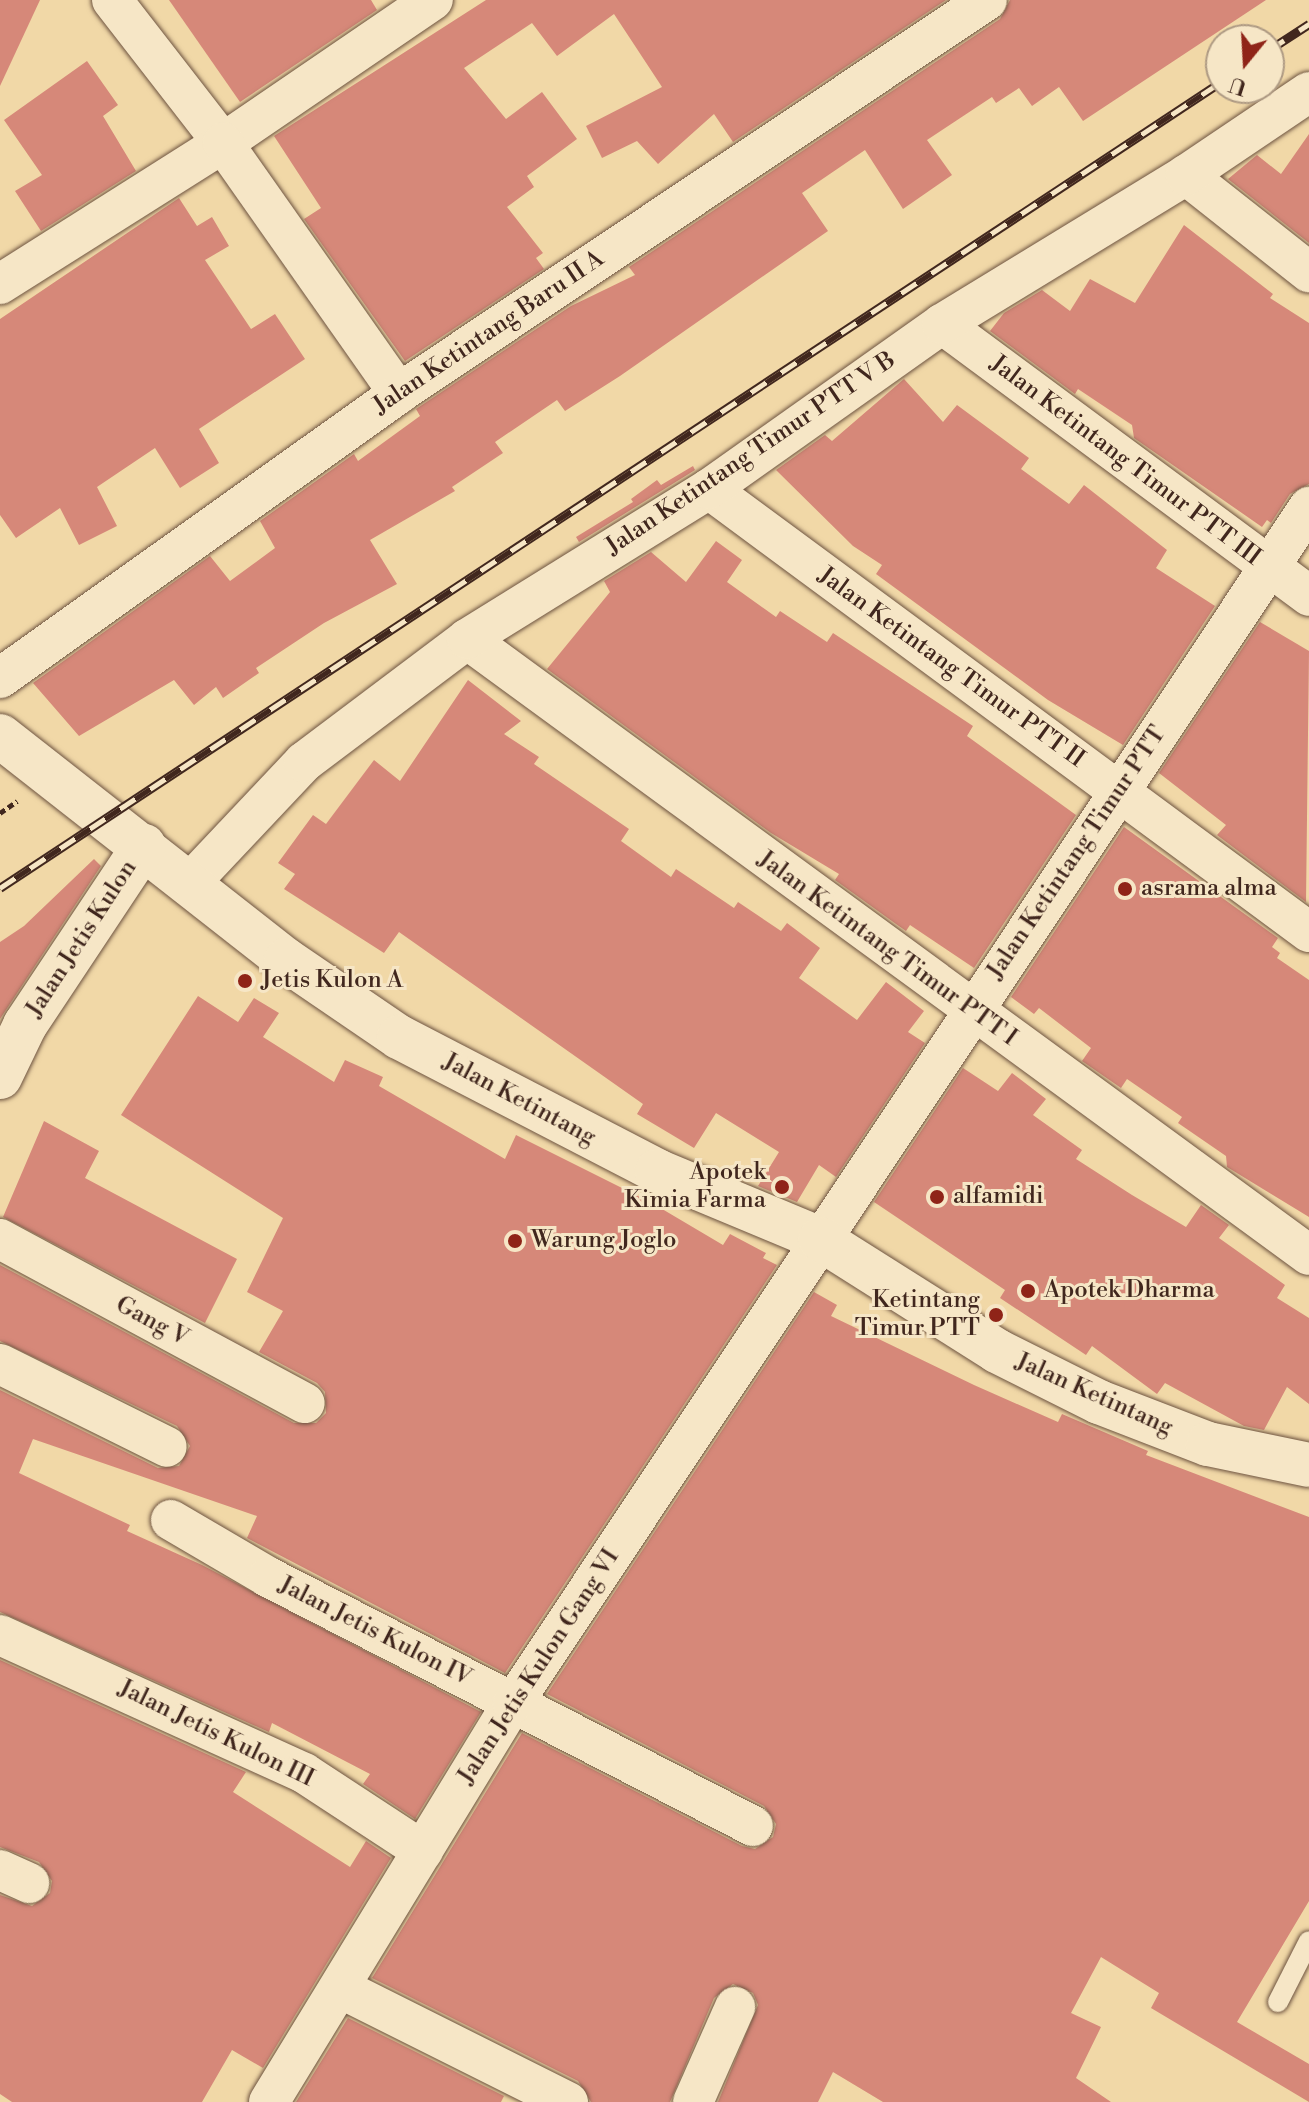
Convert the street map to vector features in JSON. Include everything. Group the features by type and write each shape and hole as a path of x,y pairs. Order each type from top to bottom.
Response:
{"street":[{"path":"112,0 223,143 399,393"},
{"path":"0,284 223,143 433,0"},
{"name":"Jalan Ketintang Baru II A","path":"0,678 399,393 987,0"},
{"name":"Jalan Ketintang Timur PTT V B","path":"188,885 304,762 467,639 709,489 942,324 1186,175 1309,92"},
{"path":"1186,175 1309,272"},
{"name":"Jalan Ketintang Timur PTT III","path":"942,324 1309,596"},
{"name":"Jalan Ketintang Timur PTT II","path":"709,489 1309,932"},
{"name":"Jalan Ketintang Timur PTT","path":"820,1239 1309,507"},
{"name":"Jalan Ketintang Timur PTT I","path":"467,639 971,1012 1309,1255"},
{"name":"Jalan Ketintang","path":"0,736 144,846 188,885 399,1037 657,1171 820,1239 997,1351 1099,1402 1208,1444 1309,1465"},
{"name":"Jalan Jetis Kulon","path":"0,1077 25,1025 144,846"},
{"name":"Gang V","path":"0,1239 305,1403"},
{"name":"Jalan Jetis Kulon Gang VI","path":"269,2102 513,1703 820,1239"},
{"path":"0,1364 167,1447"},
{"name":"Jalan Jetis Kulon IV","path":"171,1520 268,1577 753,1826"},
{"name":"Jalan Jetis Kulon III","path":"0,1635 304,1773 423,1851"},
{"path":"340,1988 568,2102"},
{"path":"693,2102 735,2007"}],"lane":[{"path":"1278,2002 1309,1941"}],"building":[{"path":"0,0 40,0 0,86"},
{"path":"169,0 371,0 377,10 240,102"},
{"path":"486,0 946,0 733,142 714,114 658,164 637,141 602,158 586,126 662,87 614,14 557,56 532,23 464,68 506,119 542,92 577,139 527,176 534,187 507,207 543,253 536,258 544,269 405,361 304,219 321,208 274,136"},
{"path":"1010,0 1266,0 1230,24 1205,24 1205,40 1083,121 1059,87 1032,106 1019,88 996,103 992,97 927,140 952,175 903,209 865,150 802,193 828,231 565,411 557,400 495,442 503,453 452,487 455,491 370,540 397,584 324,623 256,668 259,673 223,698 216,687 194,705 174,680 79,736 33,683 210,556 230,581 275,548 260,521 354,454 358,461 420,416 416,409 571,306 635,275 629,267 1000,19"},
{"path":"87,61 118,105 103,116 136,171 41,231 15,191 42,175 4,120"},
{"path":"1309,134 1309,243 1228,179 1257,155 1281,174"},
{"path":"179,198 197,226 212,217 229,246 205,260 251,329 275,314 305,359 199,429 219,463 180,488 155,448 97,487 117,526 79,545 60,508 16,538 0,515 0,319"},
{"path":"1184,225 1273,294 1270,298 1309,323 1309,484 1290,494 1271,523 1267,520 1262,527 1134,438 1132,425 1078,389 1075,394 990,331 1004,313 1042,290 1070,311 1090,279 1135,303"},
{"path":"904,379 943,422 957,405 1029,458 1021,469 1069,504 1084,485 1167,550 1156,568 1215,606 1123,745 1048,700 876,574 882,565 853,546 776,470 825,435 832,441"},
{"path":"693,466 695,470 579,542 576,537 633,502 631,499 657,480 661,485"},
{"path":"716,541 742,560 727,582 776,617 780,611 827,642 833,633 973,726 967,736 1076,815 974,968 910,925 906,931 896,924 835,880 839,874 771,833 547,669 610,592 604,581 651,552 686,582"},
{"path":"1260,622 1309,651 1306,902 1217,835 1226,825 1159,773"},
{"path":"468,680 521,721 504,734 539,757 534,764 629,829 621,841 671,877 676,869 734,908 738,902 781,931 787,923 820,948 799,978 857,1020 886,982 924,1011 908,1032 925,1043 836,1177 819,1165 797,1202 758,1186 779,1152 716,1113 694,1148 637,1114 643,1104 399,932 384,953 284,889 295,874 278,863 313,815 326,824 374,760 400,781"},
{"path":"1124,827 1278,938 1272,947 1280,953 1277,958 1309,980 1309,1217 1227,1167 1226,1156 1178,1123 1182,1117 1127,1079 1121,1088 1082,1061 1091,1048 1039,1008 1034,1014 1011,997"},
{"path":"94,859 101,866 0,1019 0,942 24,926"},
{"path":"198,996 238,1022 254,998 279,1013 263,1037 334,1082 345,1060 383,1077 379,1086 505,1159 516,1135 652,1203 723,1245 730,1234 766,1253 763,1258 777,1265 505,1673 247,1538 257,1516 33,1439 19,1473 130,1525 127,1531 202,1565 481,1712 415,1819 363,1784 370,1774 272,1723 269,1732 0,1612 0,1390 158,1468 179,1466 190,1446 177,1426 0,1341 0,1265 294,1423 316,1423 326,1413 325,1392 317,1383 259,1352 283,1311 247,1292 283,1218 121,1115"},
{"path":"963,1068 998,1091 1012,1073 1046,1099 1033,1115 1082,1150 1076,1159 1186,1227 1201,1205 1229,1225 1219,1238 1285,1285 1277,1298 1309,1318 1309,1404 1287,1387 1264,1430 1244,1426 1165,1383 1157,1394 1092,1346 1086,1355 1000,1298 1005,1290 874,1202"},
{"path":"44,1121 99,1151 85,1178 237,1259 205,1323 3,1217"},
{"path":"814,1292 837,1305 831,1316 974,1385 1058,1422 1062,1414 1148,1451 1146,1455 1309,1517 1309,1901 1237,2022 1309,2064 1309,2102 1151,2008 1159,1993 1101,1957 1071,2013 1101,2027 1076,2078 1111,2102 883,2102 833,2072 818,2102 718,2102 758,2005 753,1993 733,1984 714,1998 670,2102 591,2102 578,2081 372,1978 522,1733 742,1846 755,1849 773,1837 776,1824 764,1806 547,1694"},
{"path":"0,1660 246,1772 233,1792 350,1867 366,1841 391,1858 263,2068 232,2050 202,2102 12,2102 0,2094 0,1895 32,1906 50,1893 52,1881 39,1862 0,1847"},
{"path":"348,2018 504,2096 501,2102 296,2102"}],"railway":[{"path":"1285,40 1309,24"},
{"path":"0,888 1205,93"}],"place":[{"name":"asrama alma","path":"1125,889"},
{"name":"Jetis Kulon A","path":"245,981"},
{"name":"Apotek Kimia Farma","path":"782,1187"},
{"name":"alfamidi","path":"937,1197"},
{"name":"Warung Joglo","path":"515,1241"},
{"name":"Apotek Dharma","path":"1028,1291"},
{"name":"Ketintang Timur PTT","path":"996,1315"}]}
